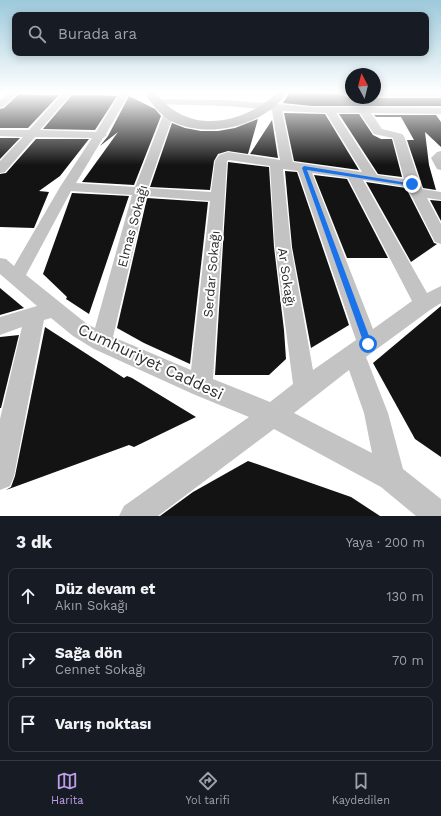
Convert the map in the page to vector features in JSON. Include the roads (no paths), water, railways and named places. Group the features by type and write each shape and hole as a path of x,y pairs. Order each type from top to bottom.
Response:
{"main road":[{"path":"174,116 188,122 208,125 226,123 252,116"}],"street":[{"path":"0,169 48,116"},
{"path":"16,278 67,187 111,116"},
{"name":"Elmas Sokağı","path":"101,342 140,192 168,116"},
{"name":"Ar Sokağı","path":"274,116 289,166 283,247 305,389"},
{"path":"333,116 373,178"},
{"path":"368,116 378,132 398,136 414,189 441,238"},
{"path":"0,133 100,135"},
{"path":"441,155 437,158 441,166"},
{"name":"Serdar Sokağı","path":"201,386 221,161 223,158 228,156 289,166"},
{"path":"391,477 361,349 289,166 373,178 441,196"},
{"path":"134,516 273,415 305,389 432,299 353,175"},
{"path":"67,187 218,197"},
{"name":"Cumhuriyet Caddesi","path":"0,264 16,278 44,312 101,342 201,386 273,415 391,477 439,516"},
{"path":"0,326 44,312"},
{"path":"0,476 44,312"}]}
